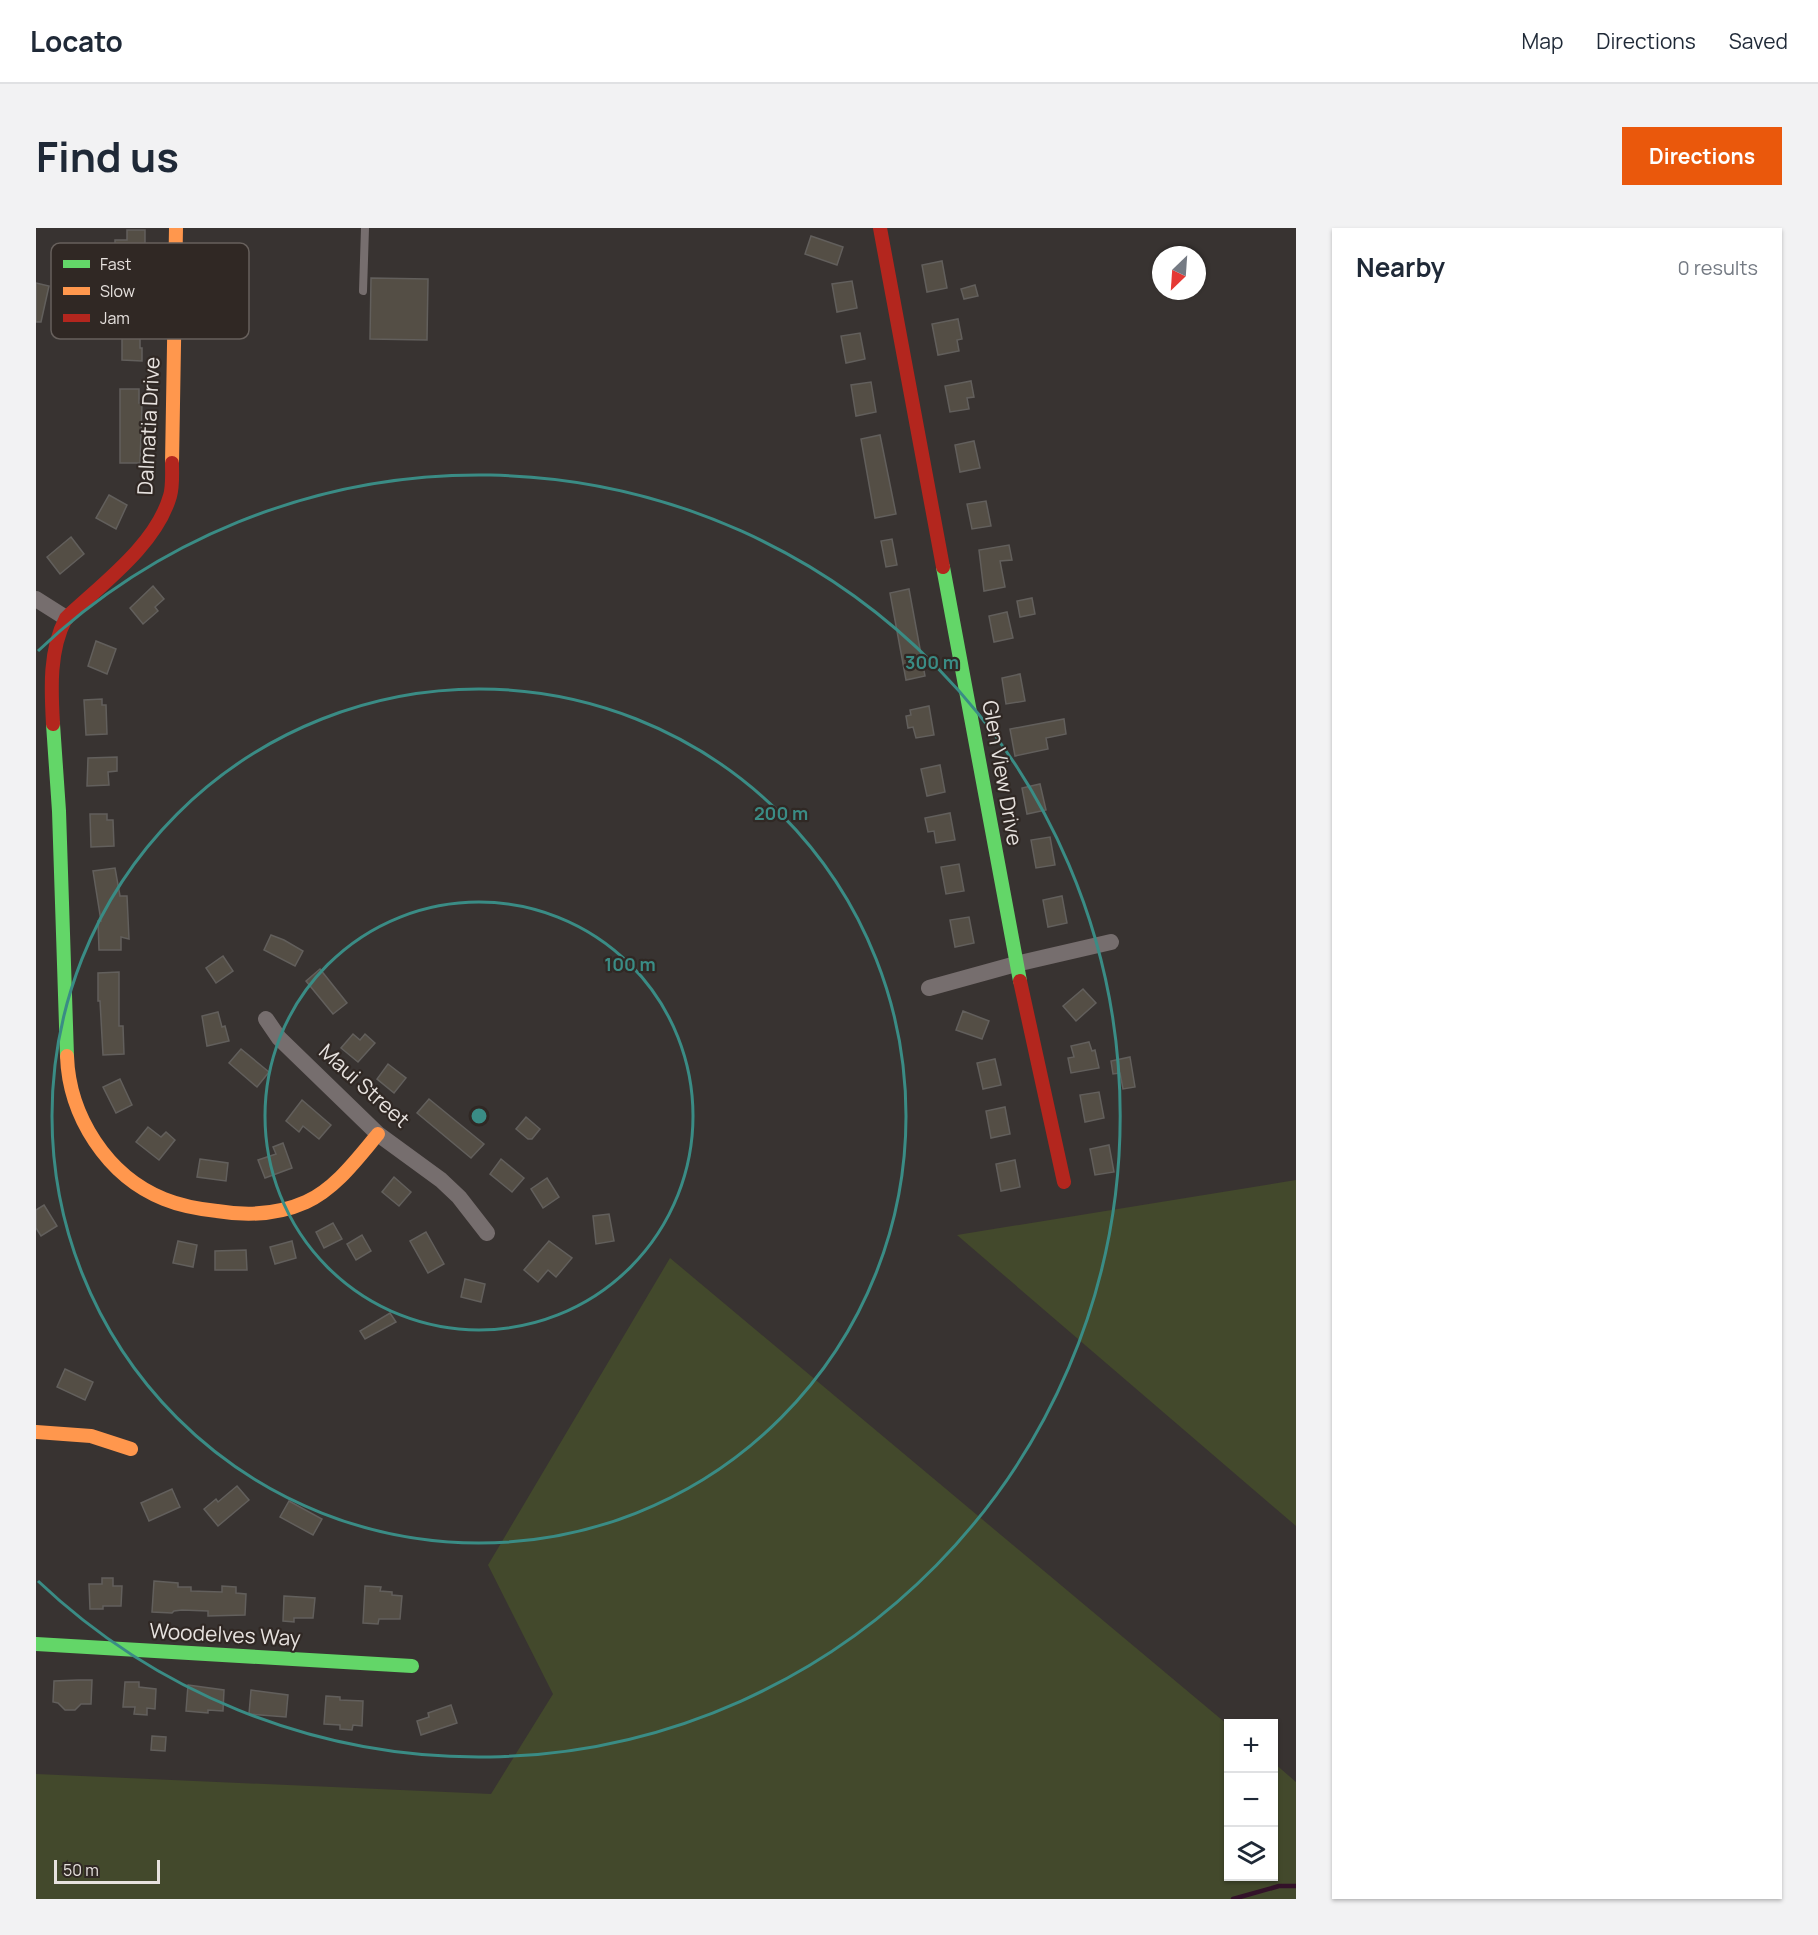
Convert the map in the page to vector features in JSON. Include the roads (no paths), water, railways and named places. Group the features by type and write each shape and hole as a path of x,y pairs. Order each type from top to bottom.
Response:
{"street":[{"name":"Dalmatia Drive","path":"176,228 176,243"},
{"name":"Glen View Drive","path":"880,228 1016,964 1064,1182"},
{"name":"Dalmatia Drive","path":"175,339 171,494 160,520 141,547 66,618 59,631 54,652 52,702 59,811 68,1076 71,1094 89,1133 128,1179 182,1205 249,1215 270,1214 311,1201 337,1180 378,1134"},
{"path":"36,599 66,618"},
{"path":"929,988 1016,964 1111,942"},
{"name":"Maui Street","path":"266,1018 279,1038 378,1134 441,1180 472,1211 487,1233"},
{"path":"36,1432 91,1436 131,1449"},
{"name":"Woodelves Way","path":"36,1644 412,1666"}],"lane":[{"path":"363,291 364,228"}],"waterway":[{"path":"1233,1899 1279,1886 1296,1886"}]}
